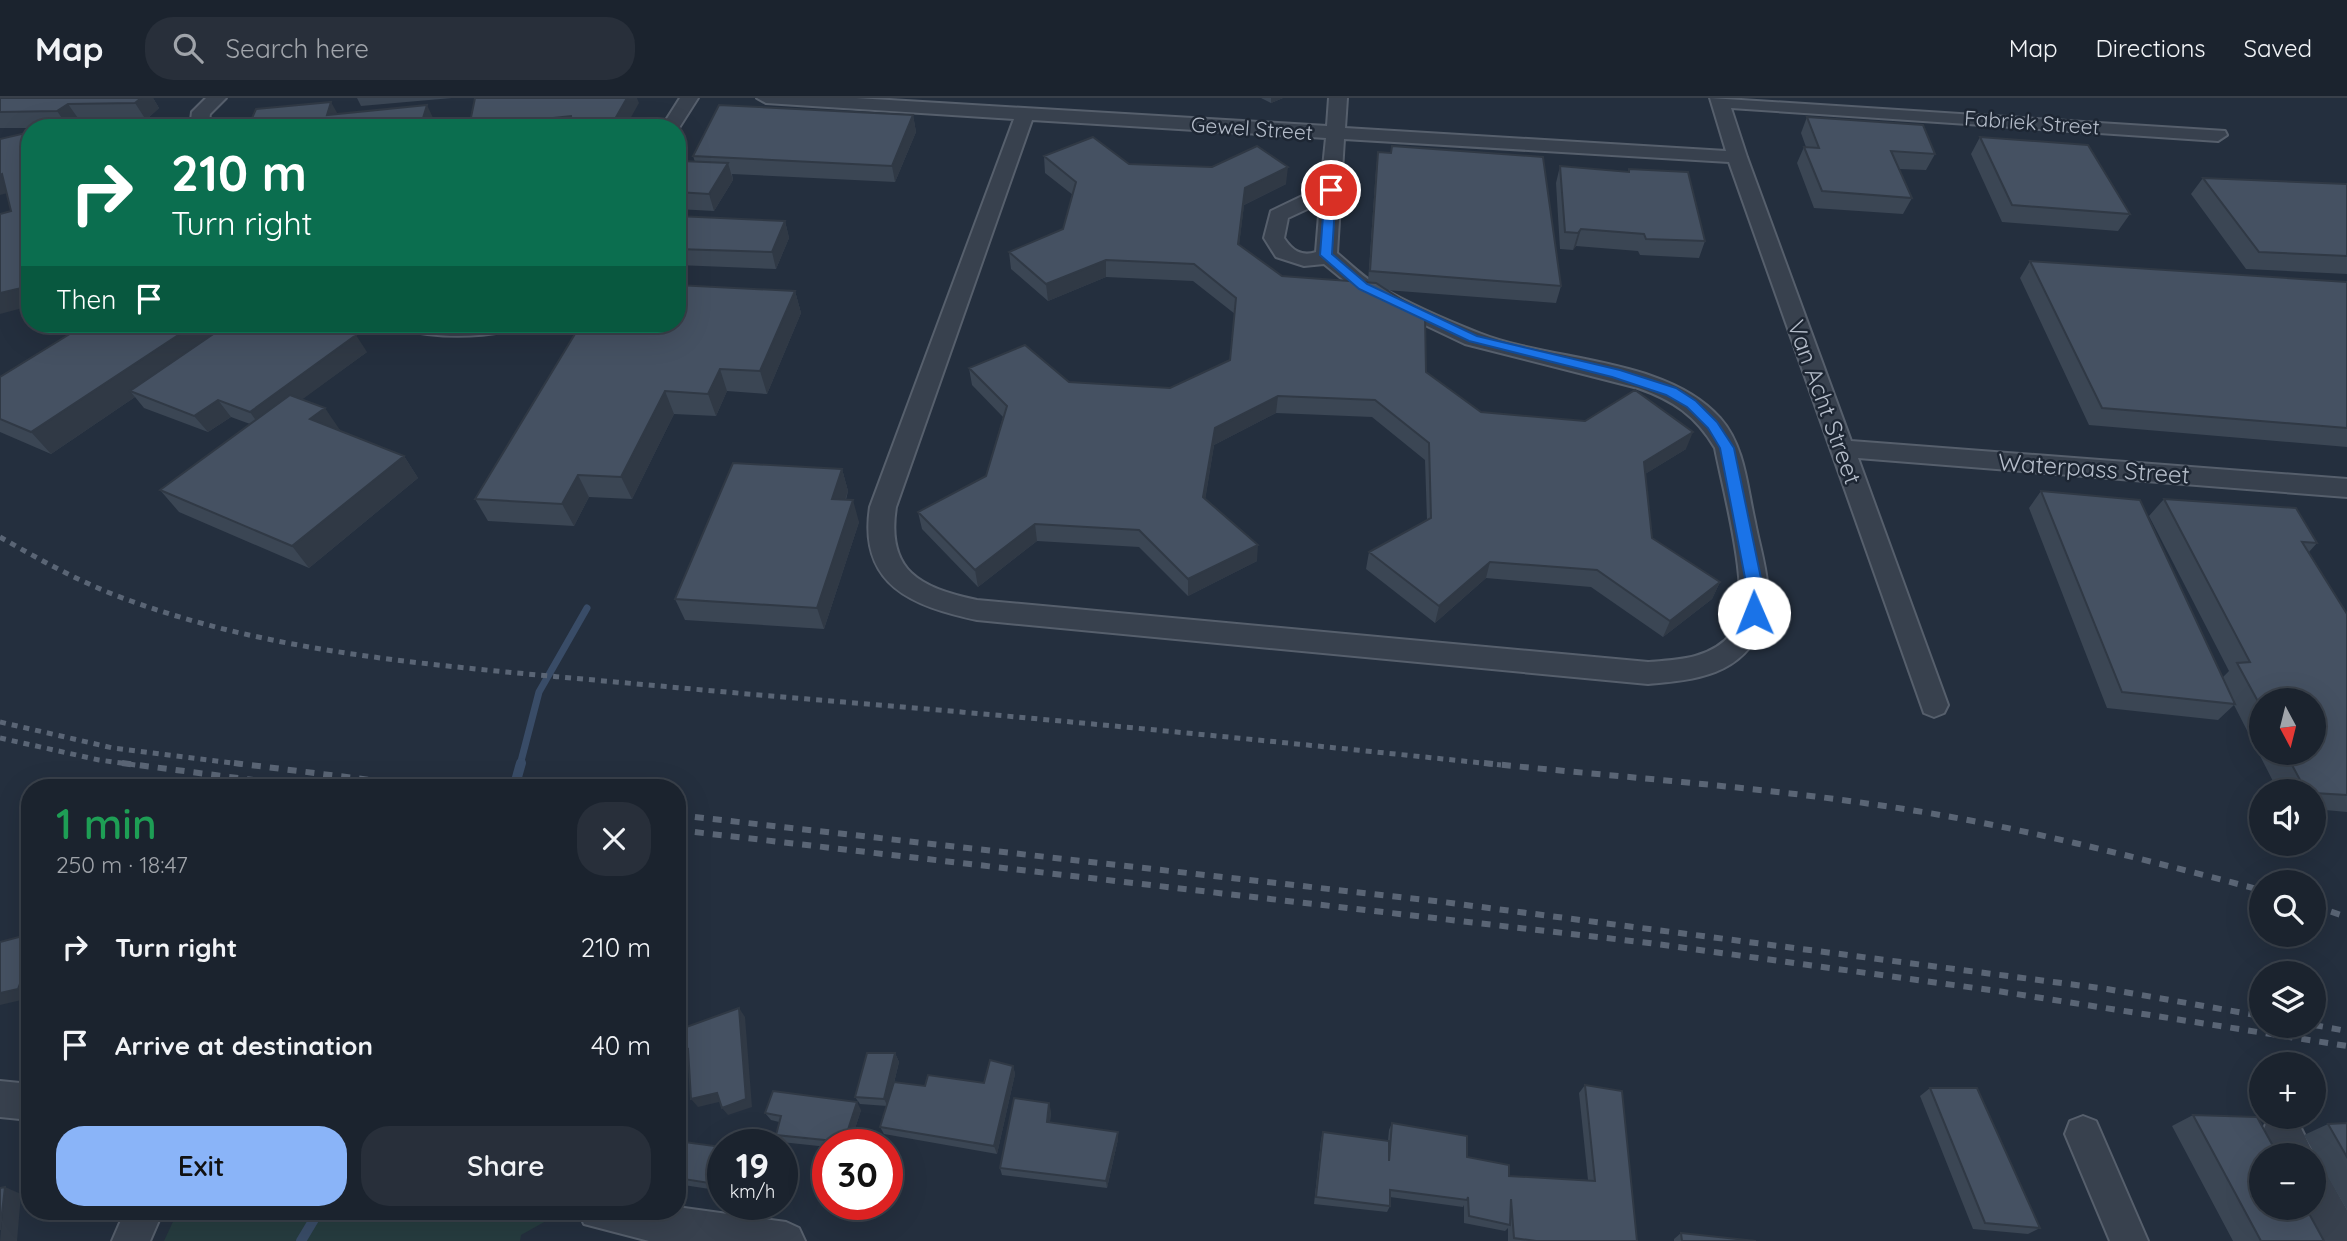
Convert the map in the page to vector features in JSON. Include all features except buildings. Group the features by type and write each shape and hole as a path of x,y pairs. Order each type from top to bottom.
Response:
{"street":[{"path":"200,119 201,112 217,98"},
{"path":"676,119 689,98"},
{"name":"Gewel Street","path":"766,98 1737,157"},
{"path":"1326,255 1338,98"},
{"name":"Fabriek Street","path":"1720,100 2218,135"},
{"name":"Van Acht Street","path":"1720,100 1737,157 1934,705"},
{"path":"1025,114 881,514 877,535 880,550 900,578 937,599 977,610 1648,673 1688,670 1717,660 1743,639 1754,613 1754,583 1727,448 1713,425 1692,404 1671,391 1645,382 1473,339 1370,290 1326,255"},
{"path":"1326,255 1312,260 1294,258 1279,248 1274,238 1276,218 1281,212 1331,190"},
{"name":"Waterpass Street","path":"1842,449 2347,488"},
{"path":"0,1098 21,1101"},
{"path":"2084,1134 2129,1241"},
{"path":"2326,1209 2343,1241"},
{"path":"131,1241 140,1220"},
{"path":"633,1220 786,1241"}],"green space":[{"path":"174,1220 548,1220 521,1235 520,1241 164,1241"}],"waterway":[{"path":"520,765 539,692 587,608"},
{"path":"517,779 521,763"},
{"path":"301,1241 314,1220"}],"railway":[{"path":"0,537 80,580 131,601 230,631 332,651 486,670 1090,724 1501,765"},
{"path":"0,722 113,748 248,765"},
{"path":"0,738 99,760 136,765"},
{"path":"122,763 246,779"},
{"path":"234,763 363,779"},
{"path":"1484,763 1729,787 1912,810 2045,836 2249,887"},
{"path":"686,816 1443,902 2107,989 2249,1014"},
{"path":"686,831 1649,943 1997,991 2347,1046"},
{"path":"2326,910 2347,917"},
{"path":"2326,1027 2347,1031"}],"route":[{"path":"1331,190 1326,255 1363,286 1473,339 1615,373 1671,391 1692,404 1713,425 1727,448 1754,583 1754,613"}]}
